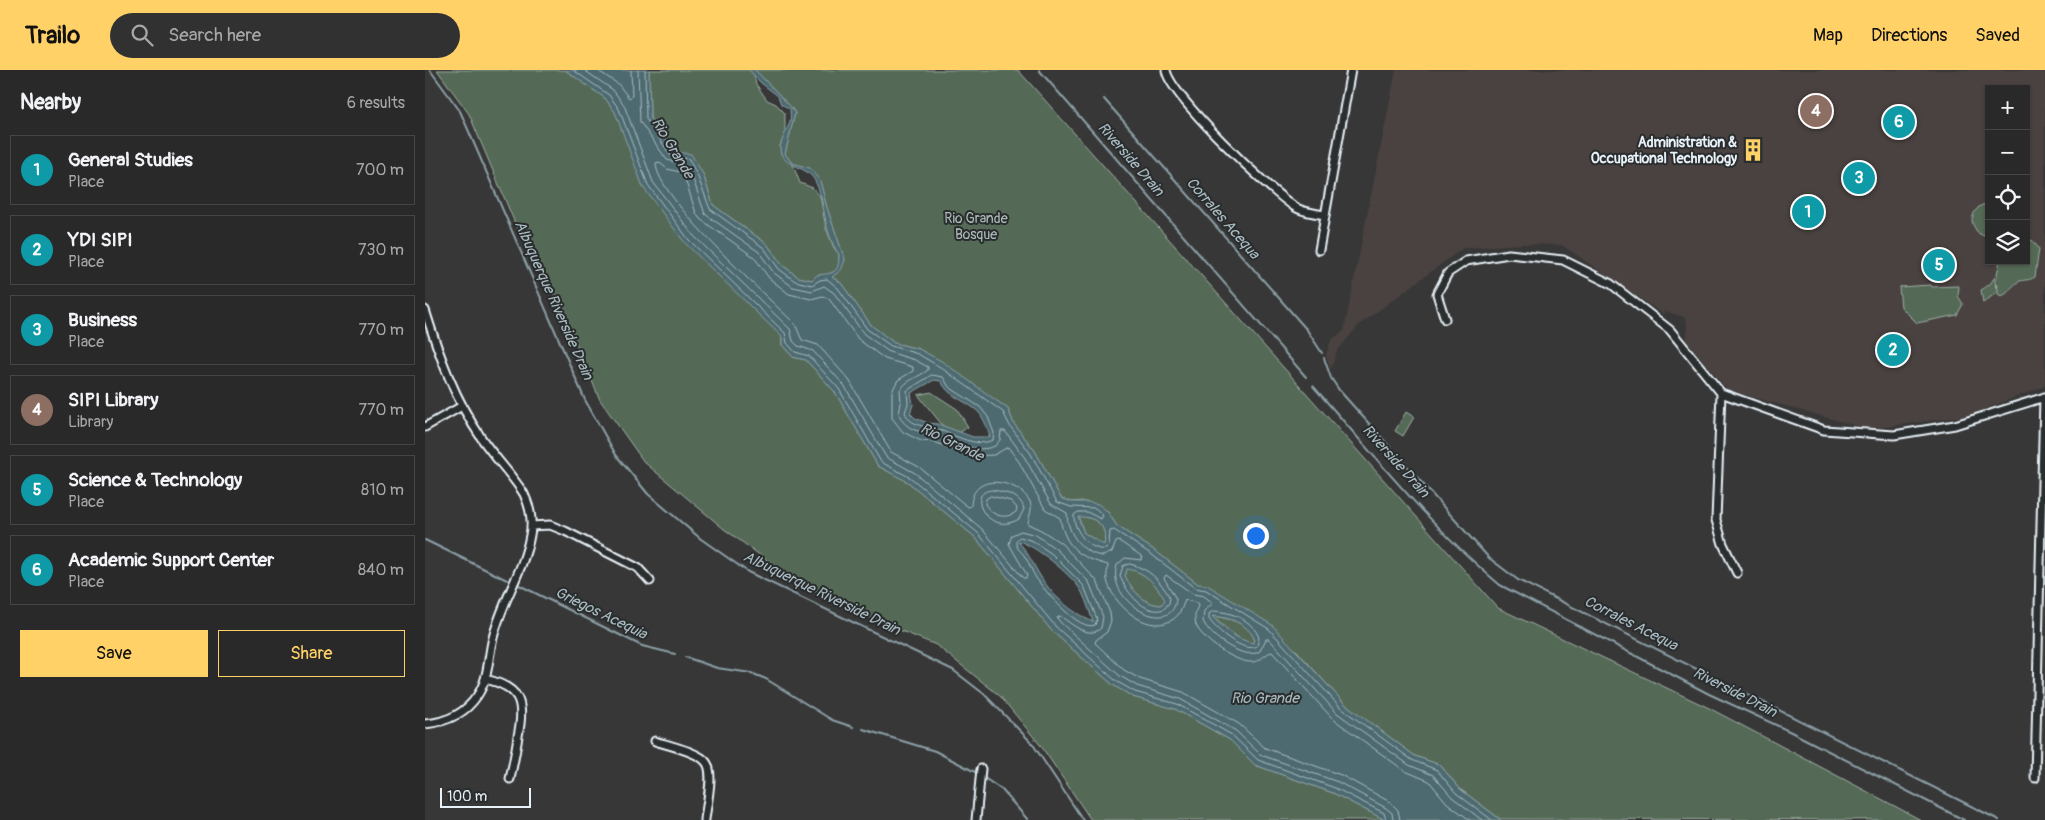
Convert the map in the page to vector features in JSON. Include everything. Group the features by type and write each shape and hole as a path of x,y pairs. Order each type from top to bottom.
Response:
{"street":[{"path":"1166,70 1171,84 1183,100 1263,181 1296,209 1325,215"},
{"path":"1319,250 1351,70"},
{"path":"1445,319 1437,294 1448,273 1466,261 1509,254 1563,260 1611,284 1670,330 1721,393 1824,430 1894,435 1955,425 2044,397 2042,676 2035,778"},
{"path":"425,310 435,344 462,406 485,444 524,494 529,505 531,526 529,540 497,623 485,679 477,696 461,713 447,720 425,724"},
{"path":"1721,393 1716,520 1723,544 1737,573"},
{"path":"425,427 462,406"},
{"path":"531,526 550,525 565,530 638,568 650,581"},
{"path":"485,679 508,687 515,694 521,707 521,720 511,779"},
{"path":"655,741 694,754 706,761 711,772 705,820"},
{"path":"976,820 981,770"}],"shaded area":[{"path":"1396,70 2045,70 2045,386 1966,416 1868,429 1728,390 1687,341 1687,324 1684,317 1665,311 1663,314 1562,245 1522,244 1463,248 1359,325 1337,351 1331,369 1326,355 1331,340 1344,331"}],"green space":[{"path":"437,70 565,70 605,98 782,337 782,345 793,357 806,360 835,392 878,466 908,482 975,537 1052,631 1113,685 1133,697 1175,709 1230,740 1255,765 1333,793 1385,820 1091,820 1041,746 1000,696 936,645 877,621 793,579 724,529 644,462 600,400 562,310 514,221 469,114"},
{"path":"649,70 749,70 754,74 756,84 767,100 776,104 785,113 785,134 780,146 781,154 793,165 800,183 813,188 820,196 826,228 834,248 839,254 839,265 836,271 812,280 798,277 782,265 767,244 713,205 703,174 675,152 650,118"},
{"name":"Rio Grande Bosque","path":"755,70 1018,70 1498,608 1709,708 1921,820 1500,819 1460,789 1440,765 1415,756 1345,704 1297,651 1117,526 1107,511 1082,501 1072,502 1061,498 1035,451 1014,424 1008,409 919,349 894,343 871,325 841,283 832,277 845,260 820,181 810,169 792,163 785,154 795,113"},
{"path":"1985,204 1985,236 1978,232 1972,221 1977,209"},
{"path":"2030,240 2039,249 2035,277 2018,282 2006,294 2001,296 1998,294 1997,274 1999,265 2030,265"},
{"path":"1995,277 1996,293 1983,303 1981,290 1990,284"},
{"path":"1931,285 1932,287 1959,286 1958,296 1963,304 1957,315 1917,323 1901,307 1899,287"},
{"path":"931,392 957,409 968,427 959,433 943,426 918,395"},
{"path":"1406,412 1414,417 1403,436 1395,431"},
{"path":"1078,516 1091,519 1100,524 1104,533 1104,546 1084,533"},
{"path":"1127,568 1146,576 1158,588 1166,600 1161,605 1149,602 1139,596 1125,576"},
{"path":"1211,616 1236,622 1247,628 1254,638 1253,644 1241,640"}],"water":[{"name":"Rio Grande","path":"565,70 649,70 650,118 675,152 691,154 703,174 713,205 767,244 782,265 798,277 812,280 817,275 828,274 837,269 839,254 827,227 821,197 814,179 807,172 788,162 781,154 780,146 790,121 790,109 781,104 778,96 761,83 749,70 755,70 795,113 785,154 792,163 810,168 820,181 845,260 841,270 832,277 841,283 871,325 894,343 919,349 943,362 1008,409 1014,424 1035,451 1061,498 1072,502 1098,504 1107,511 1117,526 1154,550 1198,584 1207,585 1272,625 1345,704 1415,756 1440,765 1460,789 1501,820 1385,820 1333,793 1255,765 1230,740 1175,709 1133,697 1113,685 1052,631 975,537 908,482 878,466 835,392 806,360 793,357 782,345 782,337 685,243 643,187 615,112 605,98","holes":["934,380 941,381 951,394 980,414 990,437 973,437 915,418 910,413 913,405 911,393","1078,517 1091,518 1100,524 1104,533 1104,545 1084,533","1018,541 1042,554 1075,583 1084,596 1093,622 1069,608 1049,589","1127,569 1140,573 1154,584 1165,600 1161,605 1149,602 1139,596 1125,576","1212,616 1230,619 1247,628 1254,638 1253,643 1230,633"]}],"waterway":[{"name":"Albuquerque Riverside Drain","path":"430,70 460,111 585,400 616,455 648,494 701,539 748,572 953,670 984,694 1032,743 1083,820"},
{"name":"Riverside Drain","path":"1039,70 1306,377"},
{"name":"Corrales Acequa","path":"1104,99 1307,330 1322,353"},
{"name":"Corrales Acequa","path":"1324,358 1331,378 1339,390 1489,558 1518,580 1999,820"},
{"name":"Riverside Drain","path":"1313,386 1426,514 1500,585 1709,694 1791,732 1964,820"},
{"name":"Griegos Acequia","path":"425,540 507,580"},
{"name":"Griegos Acequia","path":"519,585 642,646 675,654"},
{"name":"Griegos Acequia","path":"685,657 717,668 751,673 766,679 832,720 853,727"},
{"name":"Griegos Acequia","path":"863,729 935,751 979,774"},
{"name":"Griegos Acequia","path":"983,777 1002,790 1028,820"}],"place":[{"name":"SIPI Library","path":"1816,111"},
{"name":"Academic Support Center","path":"1899,122"},
{"name":"Administration & Occupational Technology","path":"1753,150"},
{"name":"Business","path":"1859,178"},
{"name":"General Studies","path":"1808,212"},
{"name":"Science & Technology","path":"1939,265"},
{"name":"YDI SIPI","path":"1893,350"}]}
